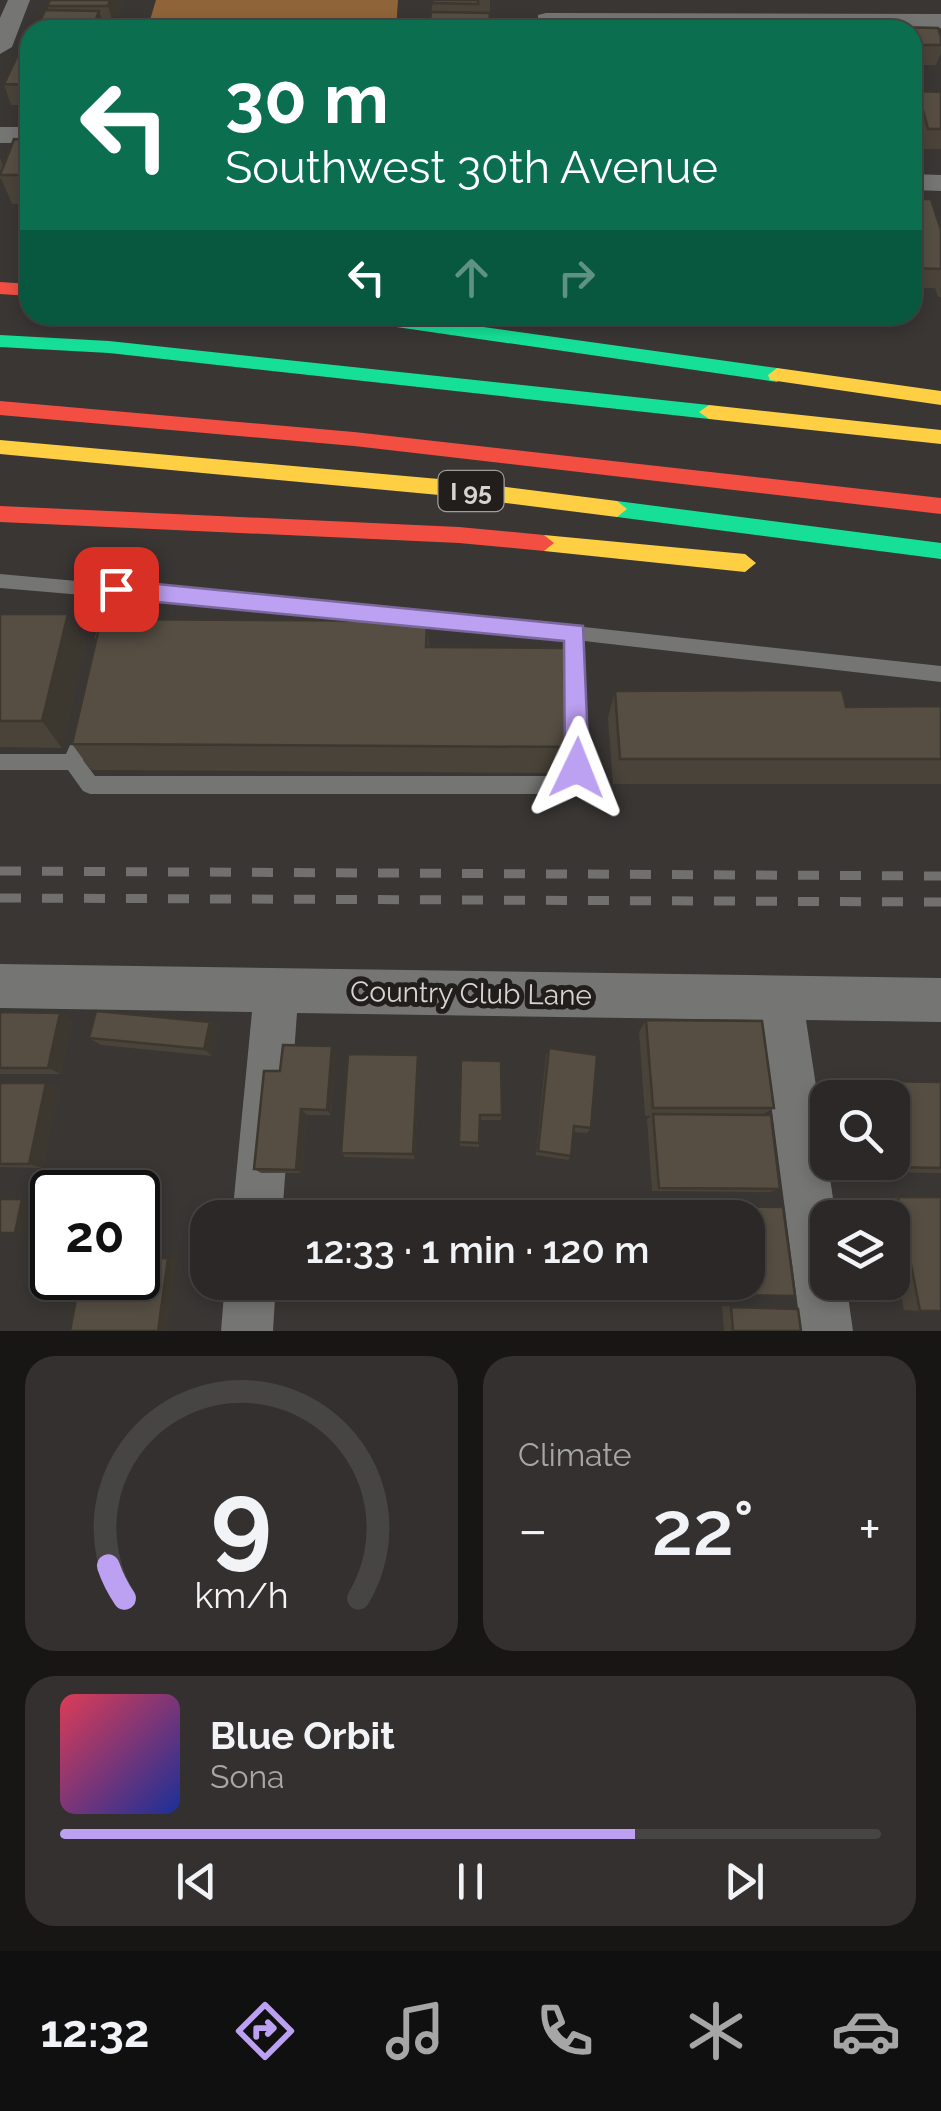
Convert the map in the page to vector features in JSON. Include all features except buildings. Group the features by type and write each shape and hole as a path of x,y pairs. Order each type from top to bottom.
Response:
{"highway":[{"path":"426,325 941,398"},
{"path":"0,341 109,348 941,437"},
{"path":"0,408 364,441 941,506"},
{"name":"I 95","path":"0,447 450,488 941,552"},
{"path":"0,514 460,535 768,565"}],"street":[{"path":"0,47 19,0"},
{"path":"546,16 862,20"},
{"name":"Country Club Lane","path":"0,986 941,1000"},
{"path":"259,1200 277,989"},
{"path":"780,1000 827,1331"},
{"path":"247,1331 250,1300"}],"lane":[{"path":"0,581 575,633 941,674"},
{"path":"97,666 116,589"},
{"path":"73,762 90,785 554,786 577,768 580,753 575,633"},
{"path":"73,762 83,724"},
{"path":"0,762 73,762"}],"shaded area":[{"path":"156,0 398,0 397,20 150,20"}],"railway":[{"path":"0,871 941,876"},
{"path":"0,898 941,902"}],"traffic: fast":[{"path":"425,325 777,375"},
{"path":"0,341 109,347 709,412"},
{"path":"617,509 941,551"}],"traffic: slow":[{"path":"777,375 941,398"},
{"path":"709,412 941,437"},
{"path":"0,447 450,488 617,509"},
{"path":"544,543 745,563"}],"traffic: jam":[{"path":"0,288 20,289"},
{"path":"0,408 354,439 941,506"},
{"path":"0,514 459,535 544,543"}],"route":[{"path":"116,589 575,633 580,753 577,768"}]}
